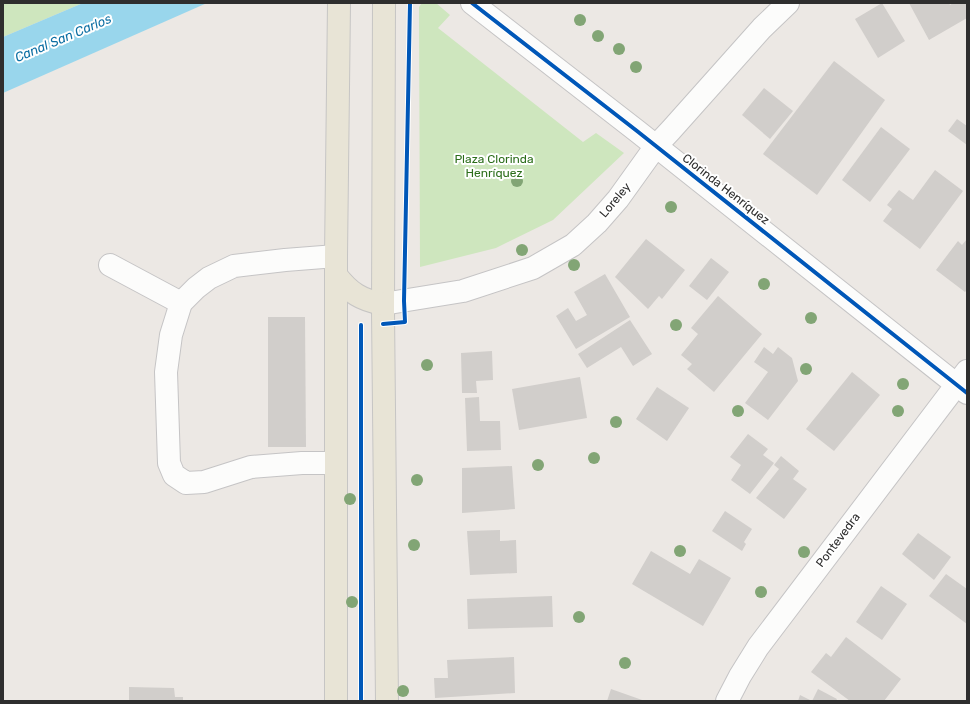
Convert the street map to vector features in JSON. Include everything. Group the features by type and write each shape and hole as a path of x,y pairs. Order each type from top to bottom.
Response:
{"main road":[{"path":"336,701 336,266 339,3"},
{"path":"384,3 383,304 387,701"},
{"path":"336,266 344,285 353,293 364,299 383,304"}],"street":[{"name":"Clorinda Henríquez","path":"472,3 963,383"},
{"name":"Loreley","path":"383,304 463,291 534,268 573,245 597,223 618,198 656,146 762,28 788,3"},
{"path":"336,266 285,260 234,266 209,278 181,303 171,335 166,372 169,463 174,475 186,483 204,482 251,467 302,463 336,463"},
{"path":"110,264 181,303"},
{"name":"Pontevedra","path":"727,701 758,647 963,383"}],"green space":[{"path":"3,3 83,3 3,37"},
{"name":"Plaza Clorinda Henríquez","path":"422,3 436,3 450,15 438,28 583,142 596,133 624,153 553,220 496,248 420,267 419,7"}],"water":[{"name":"Canal San Carlos","path":"83,3 207,3 3,93 3,37"}],"building":[{"path":"882,3 905,41 878,58 855,19"},
{"path":"909,3 949,3 950,5 953,3 967,3 967,18 929,40"},
{"path":"834,61 885,100 817,195 763,154"},
{"path":"764,88 793,111 770,139 742,115"},
{"path":"957,119 967,126 967,145 948,131"},
{"path":"881,127 910,149 870,202 842,180"},
{"path":"935,170 963,191 920,249 883,221 892,209 887,205 899,190 913,200"},
{"path":"646,239 685,270 662,299 659,296 648,309 615,277"},
{"path":"967,239 967,290 965,292 936,270 958,241 962,245"},
{"path":"711,258 729,272 707,300 689,286"},
{"path":"605,274 630,317 576,349 556,316 568,308 576,321 587,315 574,292"},
{"path":"718,296 762,334 714,392 687,369 692,364 681,355 698,334 691,328"},
{"path":"268,317 305,317 306,447 268,447"},
{"path":"630,320 652,354 633,366 621,347 587,368 578,354"},
{"path":"764,347 773,354 778,347 792,358 798,381 768,420 745,403 768,372 754,362"},
{"path":"492,351 493,380 476,381 477,393 462,393 461,353"},
{"path":"852,372 880,395 834,451 806,429"},
{"path":"580,377 587,418 519,430 512,389"},
{"path":"657,387 689,408 667,441 636,419"},
{"path":"479,397 480,421 500,421 501,450 467,451 465,398"},
{"path":"748,434 768,449 763,455 774,463 750,494 731,480 741,465 730,457"},
{"path":"781,456 799,471 793,479 807,489 784,519 756,498 779,469 774,465"},
{"path":"512,466 515,509 462,513 462,468"},
{"path":"725,511 752,529 744,542 746,544 742,551 712,531"},
{"path":"500,530 500,541 516,540 517,573 470,575 467,531"},
{"path":"918,533 951,557 934,580 902,554"},
{"path":"651,551 690,574 699,559 731,578 703,626 632,584"},
{"path":"946,574 967,589 967,624 929,596"},
{"path":"881,586 907,604 882,640 856,622"},
{"path":"552,596 553,627 468,629 467,599"},
{"path":"846,637 901,679 884,701 850,701 811,672 826,653 831,657"},
{"path":"514,657 515,693 435,698 434,678 448,678 447,660"},
{"path":"129,687 174,688 175,697 183,697 183,701 129,701"},
{"path":"611,689 645,701 607,701"},
{"path":"818,689 837,699 836,701 812,701"},
{"path":"800,695 812,701 798,701"}],"cycle path":[{"path":"383,324 405,322 404,301 410,3"},
{"path":"472,3 637,131 967,393"},
{"path":"361,325 361,701"}]}
